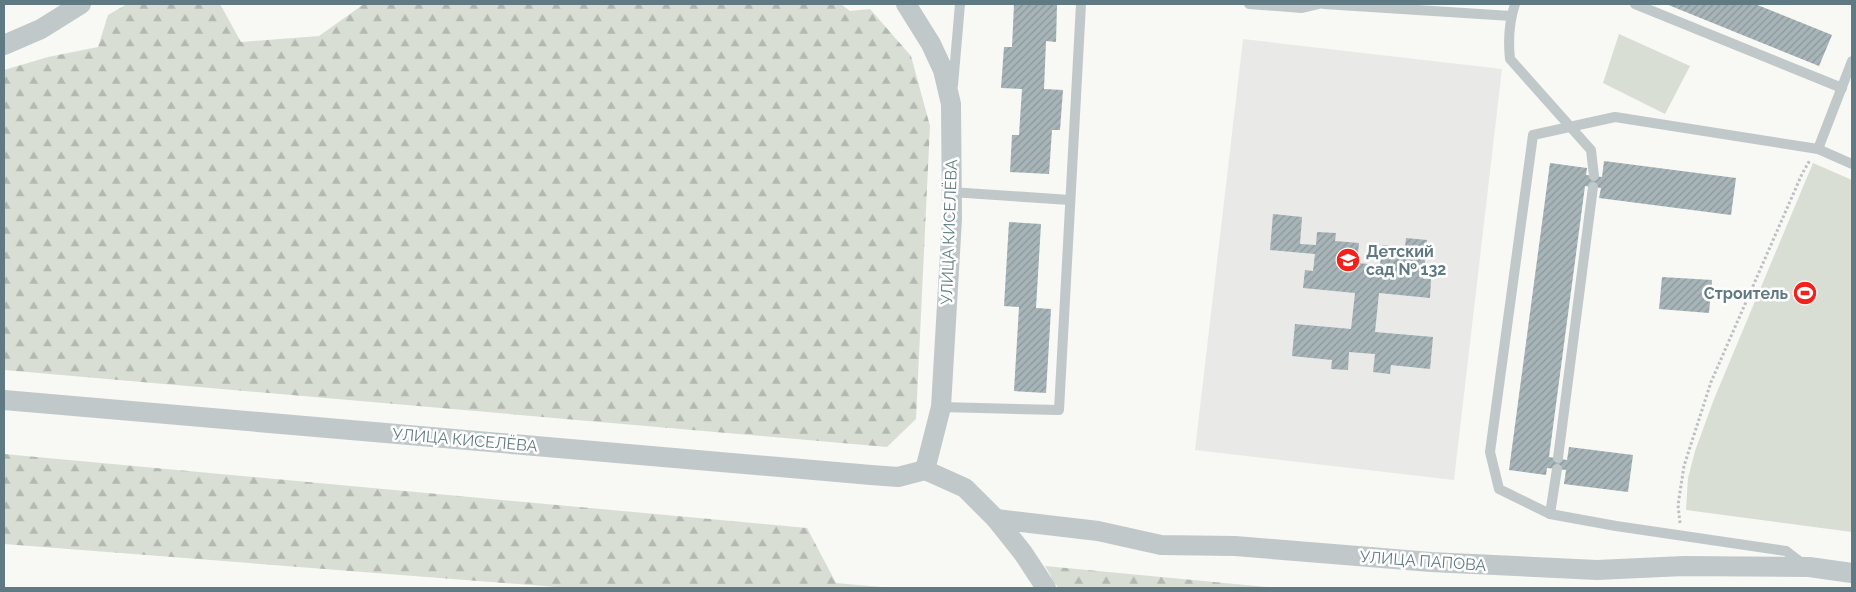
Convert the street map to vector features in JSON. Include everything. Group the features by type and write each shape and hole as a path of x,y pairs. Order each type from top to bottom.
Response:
{"street":[{"path":"4,45 40,29 81,4"},
{"name":"УЛИЦА КИСЕЛЁВА","path":"4,400 871,475 898,477 926,470 941,407 952,219 951,104 943,70 906,4"},
{"path":"926,470 965,488 996,518 1023,553 1046,588"},
{"name":"УЛИЦА ПАПОВА","path":"996,518 1098,531 1161,545 1235,546 1431,562 1597,570 1684,566 1809,567 1852,573"}],"lane":[{"path":"951,104 960,4"},
{"path":"941,407 1059,410 1081,4"},
{"path":"1249,4 1302,8 1319,4"},
{"path":"1324,4 1511,16"},
{"path":"1515,4 1511,16 1508,42 1510,59 1592,150 1594,176"},
{"path":"1635,4 1842,88"},
{"path":"1818,149 1852,61"},
{"path":"1809,567 1786,551 1680,536 1550,514 1499,489 1490,452 1533,135 1615,117 1818,149 1852,164"},
{"path":"1550,514 1593,187"},
{"path":"951,192 1070,200"}],"path":[{"path":"1680,536 1678,505 1684,466 1711,382 1802,174 1818,149"}],"shaded area":[{"name":"Детский сад № 132","path":"1243,39 1502,69 1454,480 1195,450"}],"green space":[{"path":"127,4 220,4 241,42 319,36 364,4 841,4 850,11 870,9 911,56 930,126 916,419 887,447 4,370 4,70 48,57 98,47 108,15"},
{"path":"1619,34 1690,66 1665,114 1603,83"},
{"name":"Строитель","path":"1813,163 1852,180 1852,532 1686,510 1688,478 1695,451 1714,399"},
{"path":"4,454 807,528 836,583 893,588 569,588 4,544"},
{"path":"1045,566 1278,588 1058,588"}],"building":[{"path":"1014,4 1057,5 1056,42 1046,41 1044,89 1063,90 1060,130 1052,130 1049,174 1010,172 1012,135 1019,135 1022,89 1001,88 1004,47 1012,47"},
{"path":"1666,4 1755,4 1832,35 1819,66"},
{"path":"1604,161 1736,178 1731,215 1599,198 1601,188 1585,186 1549,457 1567,460 1569,447 1633,455 1628,492 1564,484 1566,470 1547,468 1546,475 1509,470 1550,163 1587,168 1586,175 1602,177"},
{"path":"1273,214 1302,217 1300,244 1316,245 1317,232 1336,233 1335,241 1359,243 1357,263 1380,265 1382,245 1405,247 1406,238 1427,240 1423,279 1431,279 1430,298 1379,293 1375,332 1433,337 1430,369 1391,365 1390,374 1373,372 1375,354 1349,352 1348,370 1331,369 1332,360 1292,356 1295,324 1351,329 1355,293 1303,288 1305,270 1313,271 1315,254 1270,250"},
{"path":"1009,222 1041,224 1036,308 1051,309 1046,393 1014,391 1019,307 1004,306"},
{"path":"1662,277 1712,280 1709,313 1659,309"}],"place":[{"name":"Детский сад № 132","path":"1348,260"},
{"name":"Строитель","path":"1805,293"}]}
